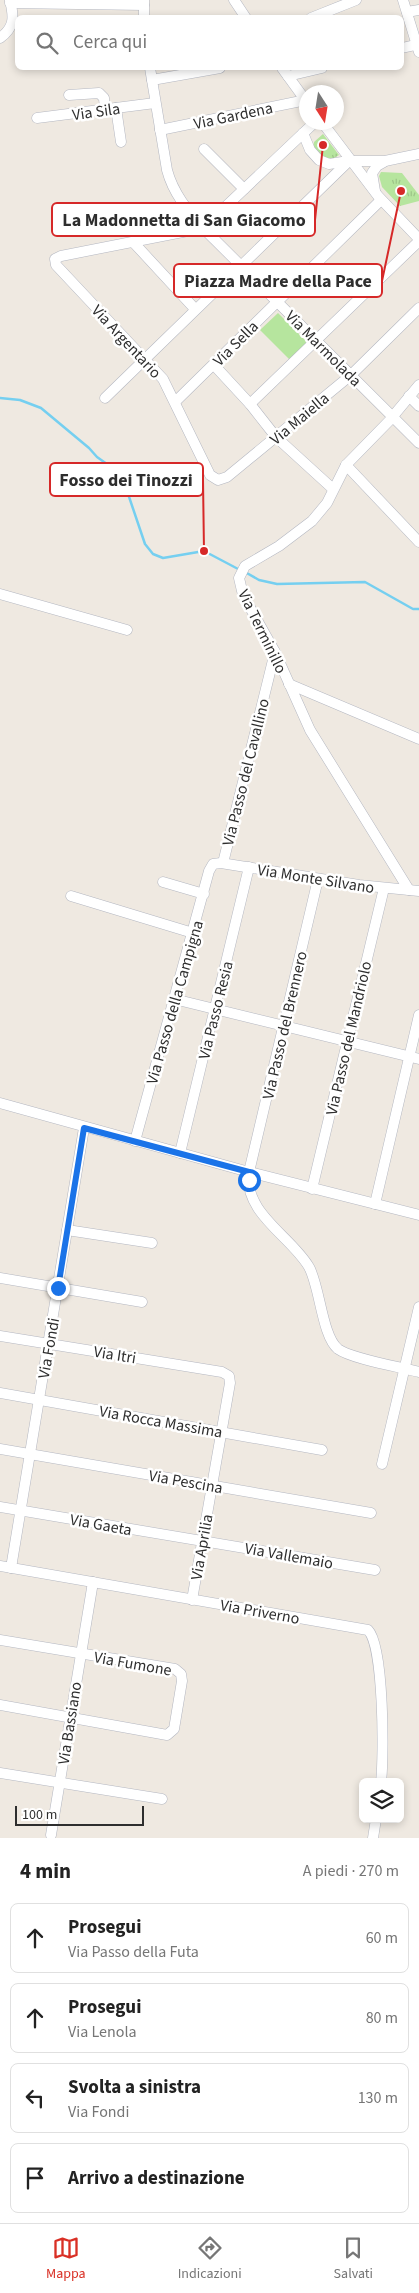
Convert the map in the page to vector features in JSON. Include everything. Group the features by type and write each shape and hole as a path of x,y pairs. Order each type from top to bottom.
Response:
{"street":[{"path":"234,0 244,15"},
{"path":"318,15 356,0"},
{"path":"403,0 418,47 404,48"},
{"path":"0,38 9,30 13,22 10,1 144,2 144,15"},
{"path":"407,12 419,10"},
{"name":"Via Marmolada","path":"150,70 170,179 181,201 203,228 419,443"},
{"path":"152,80 209,70"},
{"path":"285,72 304,70"},
{"path":"285,72 299,91"},
{"path":"69,95 99,93 111,109 121,142"},
{"name":"Via Gardena","path":"160,130 299,101"},
{"name":"Via Sila","path":"37,118 156,103"},
{"path":"134,242 203,228 306,130"},
{"path":"250,404 419,240 379,198 349,161 328,130"},
{"path":"303,133 310,150 321,161 333,165 349,161 385,161 419,154"},
{"path":"204,149 244,189"},
{"path":"105,398 349,161"},
{"path":"379,198 373,184 372,173 377,166 385,161"},
{"name":"Via Sella","path":"175,402 379,198"},
{"path":"134,242 195,309"},
{"name":"Via Argentario","path":"134,242 60,256 55,261 58,269 163,379 210,474 218,480"},
{"name":"Via Maiella","path":"218,480 227,477 351,375 419,308"},
{"path":"214,365 250,404 276,437 333,489"},
{"name":"Via Terminillo","path":"414,890 313,735 275,652 243,595 241,571 305,527 324,506 346,465 393,417 419,385"},
{"path":"409,396 419,406"},
{"path":"346,465 419,542"},
{"path":"0,594 127,630"},
{"name":"Via Passo del Cavallino","path":"218,864 275,652"},
{"path":"289,684 419,739"},
{"name":"Via Monte Silvano","path":"218,864 384,888 414,890"},
{"name":"Via Passo della Campigna","path":"135,1141 210,868 218,864"},
{"name":"Via Passo Resia","path":"180,1153 249,867"},
{"name":"Via Passo del Brennero","path":"249,1172 318,878"},
{"path":"163,882 204,894"},
{"name":"Via Passo del Mandriolo","path":"312,1189 384,888"},
{"path":"72,896 193,933"},
{"path":"178,1000 414,1058"},
{"path":"375,1204 414,1058 419,1015"},
{"path":"0,1103 84,1128 312,1189 419,1215"},
{"name":"Via Fondi","path":"5,1567 20,1510 84,1128"},
{"path":"249,1172 250,1192 258,1208 310,1270 329,1336 334,1345 347,1354 419,1372"},
{"path":"67,1230 152,1244"},
{"path":"0,1278 142,1302"},
{"path":"382,1464 419,1307"},
{"name":"Via Itri","path":"0,1336 222,1372 228,1376"},
{"name":"Via Aprilia","path":"192,1600 230,1383 228,1376"},
{"name":"Via Rocca Massima","path":"0,1393 322,1450"},
{"name":"Via Pescina","path":"0,1450 371,1513"},
{"name":"Via Gaeta","path":"0,1507 202,1541"},
{"name":"Via Vallemaio","path":"202,1541 374,1570"},
{"name":"Via Priverno","path":"5,1567 370,1632 374,1639 382,1708 384,1741 381,1778"},
{"name":"Via Bassiano","path":"51,1835 93,1582"},
{"name":"Via Fumone","path":"0,1640 177,1670 182,1677 182,1689 174,1730 167,1735 0,1705"},
{"path":"0,1773 162,1799"},
{"path":"373,1838 375,1823"}],"green space":[{"path":"323,134 339,155 331,160 323,159 313,148 314,142"},
{"path":"381,172 402,173 419,195 419,201 400,206 382,187 379,176"},
{"path":"278,313 309,344 292,362 260,330"}],"waterway":[{"path":"0,398 20,400 41,408 89,448 97,457 114,469 124,482 145,544 153,554 163,558 204,551 240,570"},
{"path":"245,572 259,580 277,584 365,582 413,609 419,609"}],"place":[{"name":"La Madonnetta di San Giacomo","path":"323,145"},
{"name":"Piazza Madre della Pace","path":"401,191"},
{"name":"Fosso dei Tinozzi","path":"204,551"}],"route":[{"path":"58,1288 84,1128 249,1172 249,1180"}]}
